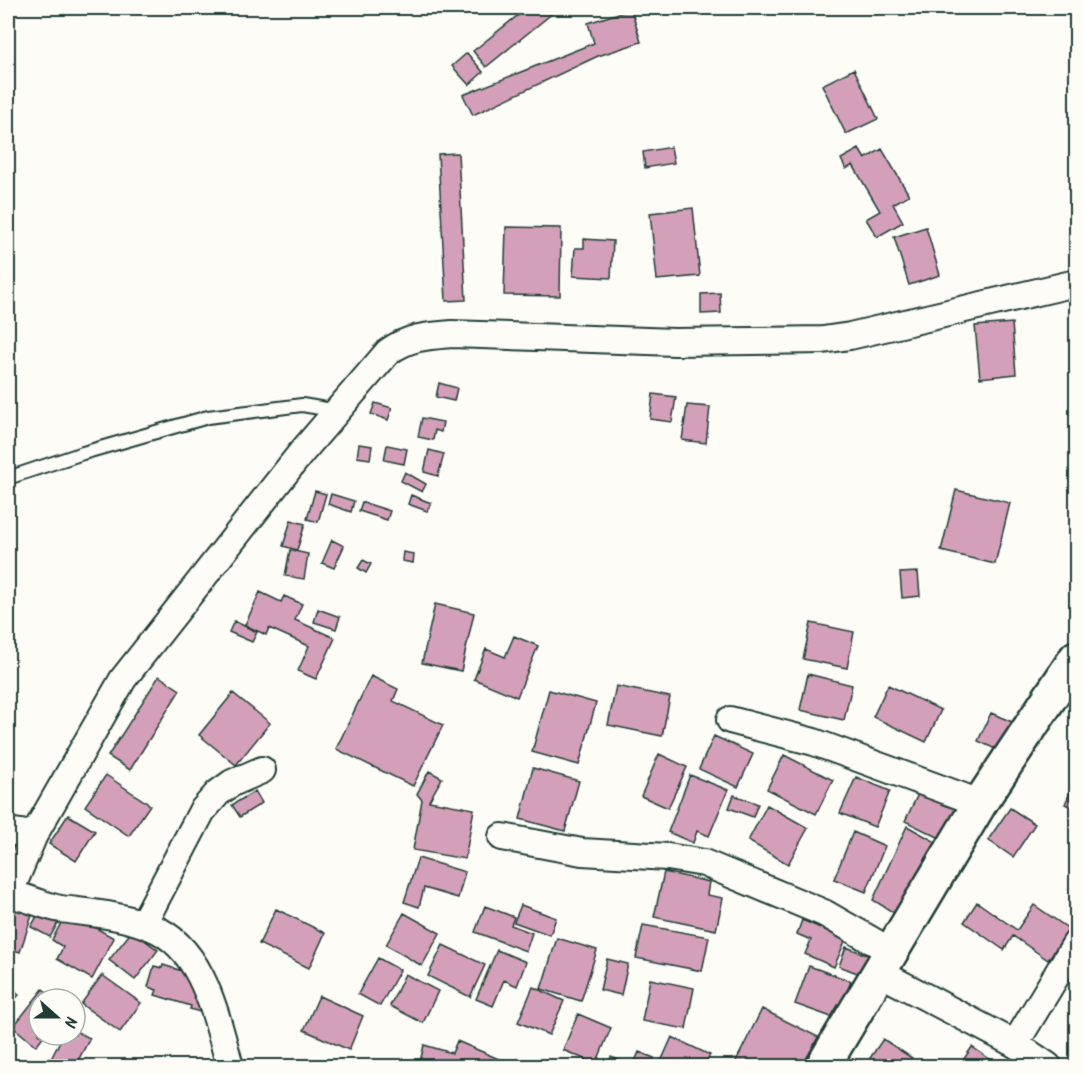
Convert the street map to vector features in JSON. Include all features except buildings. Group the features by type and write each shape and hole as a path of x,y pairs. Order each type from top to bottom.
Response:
{"street":[{"path":"230,1066 204,979 191,960 170,939 143,924 112,916 58,909 8,894 34,835 123,679 301,453 388,352 401,342 424,336 452,334 675,342 823,340 850,336 1077,283"},
{"path":"823,1066 980,803 1077,658"},
{"path":"730,720 814,742 980,803"},
{"path":"143,924 202,811 218,793 232,783 261,770"},
{"path":"8,831 34,835"},
{"path":"502,837 582,852 668,857 704,863 824,913 886,962 1048,1066"},
{"path":"1015,1044 1077,942"}],"lane":[{"path":"8,478 83,453 208,417 302,405 338,411"}]}
